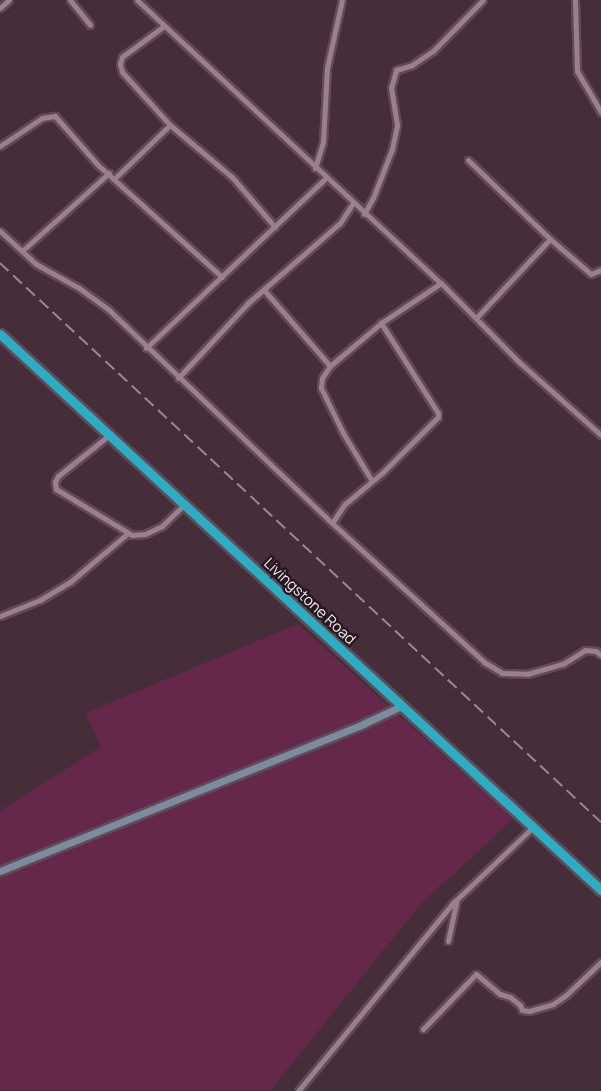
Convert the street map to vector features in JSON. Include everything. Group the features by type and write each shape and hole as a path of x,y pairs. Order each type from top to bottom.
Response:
{"highway":[{"name":"Livingstone Road","path":"0,334 601,890"}],"main road":[{"path":"0,871 363,724 401,706"}],"street":[{"path":"0,8 9,0"},
{"path":"70,0 90,25"},
{"path":"137,0 363,214 441,283 519,362 601,435"},
{"path":"315,168 322,142 327,68 342,0"},
{"path":"363,214 374,198 392,149 397,125 391,88 396,70 433,51 483,0"},
{"path":"575,0 577,71 601,112"},
{"path":"164,26 122,57 120,67 125,77 170,125 232,177 275,227"},
{"path":"0,146 42,118 51,115 114,179 222,277"},
{"path":"114,179 170,125"},
{"path":"468,160 550,239 591,274 601,270"},
{"path":"22,251 109,173"},
{"path":"146,348 326,178"},
{"path":"178,378 211,340 286,268 340,223 353,203"},
{"path":"0,231 36,264 79,288 109,310 146,348 332,523 484,662 502,673 527,674 563,664 585,650 596,651 601,656"},
{"path":"476,318 550,239"},
{"path":"372,481 343,433 321,388 322,378 330,366 381,323 441,283"},
{"path":"264,290 330,366"},
{"path":"332,523 345,504 438,417 438,413 381,323"},
{"path":"108,436 58,476 54,485 60,492 72,497 127,534 138,536 162,526 184,505"},
{"path":"0,616 40,600 70,582 127,534"},
{"path":"298,1091 456,900 533,827"},
{"path":"448,941 456,900"},
{"path":"423,1029 476,974 500,994 510,997 520,1005 522,1010 529,1011 553,1004 565,996 601,962"}],"shaded area":[{"path":"298,624 513,819 420,905 270,1091 0,1091 0,811 101,747 86,713"}],"railway":[{"path":"0,263 601,822"}]}
